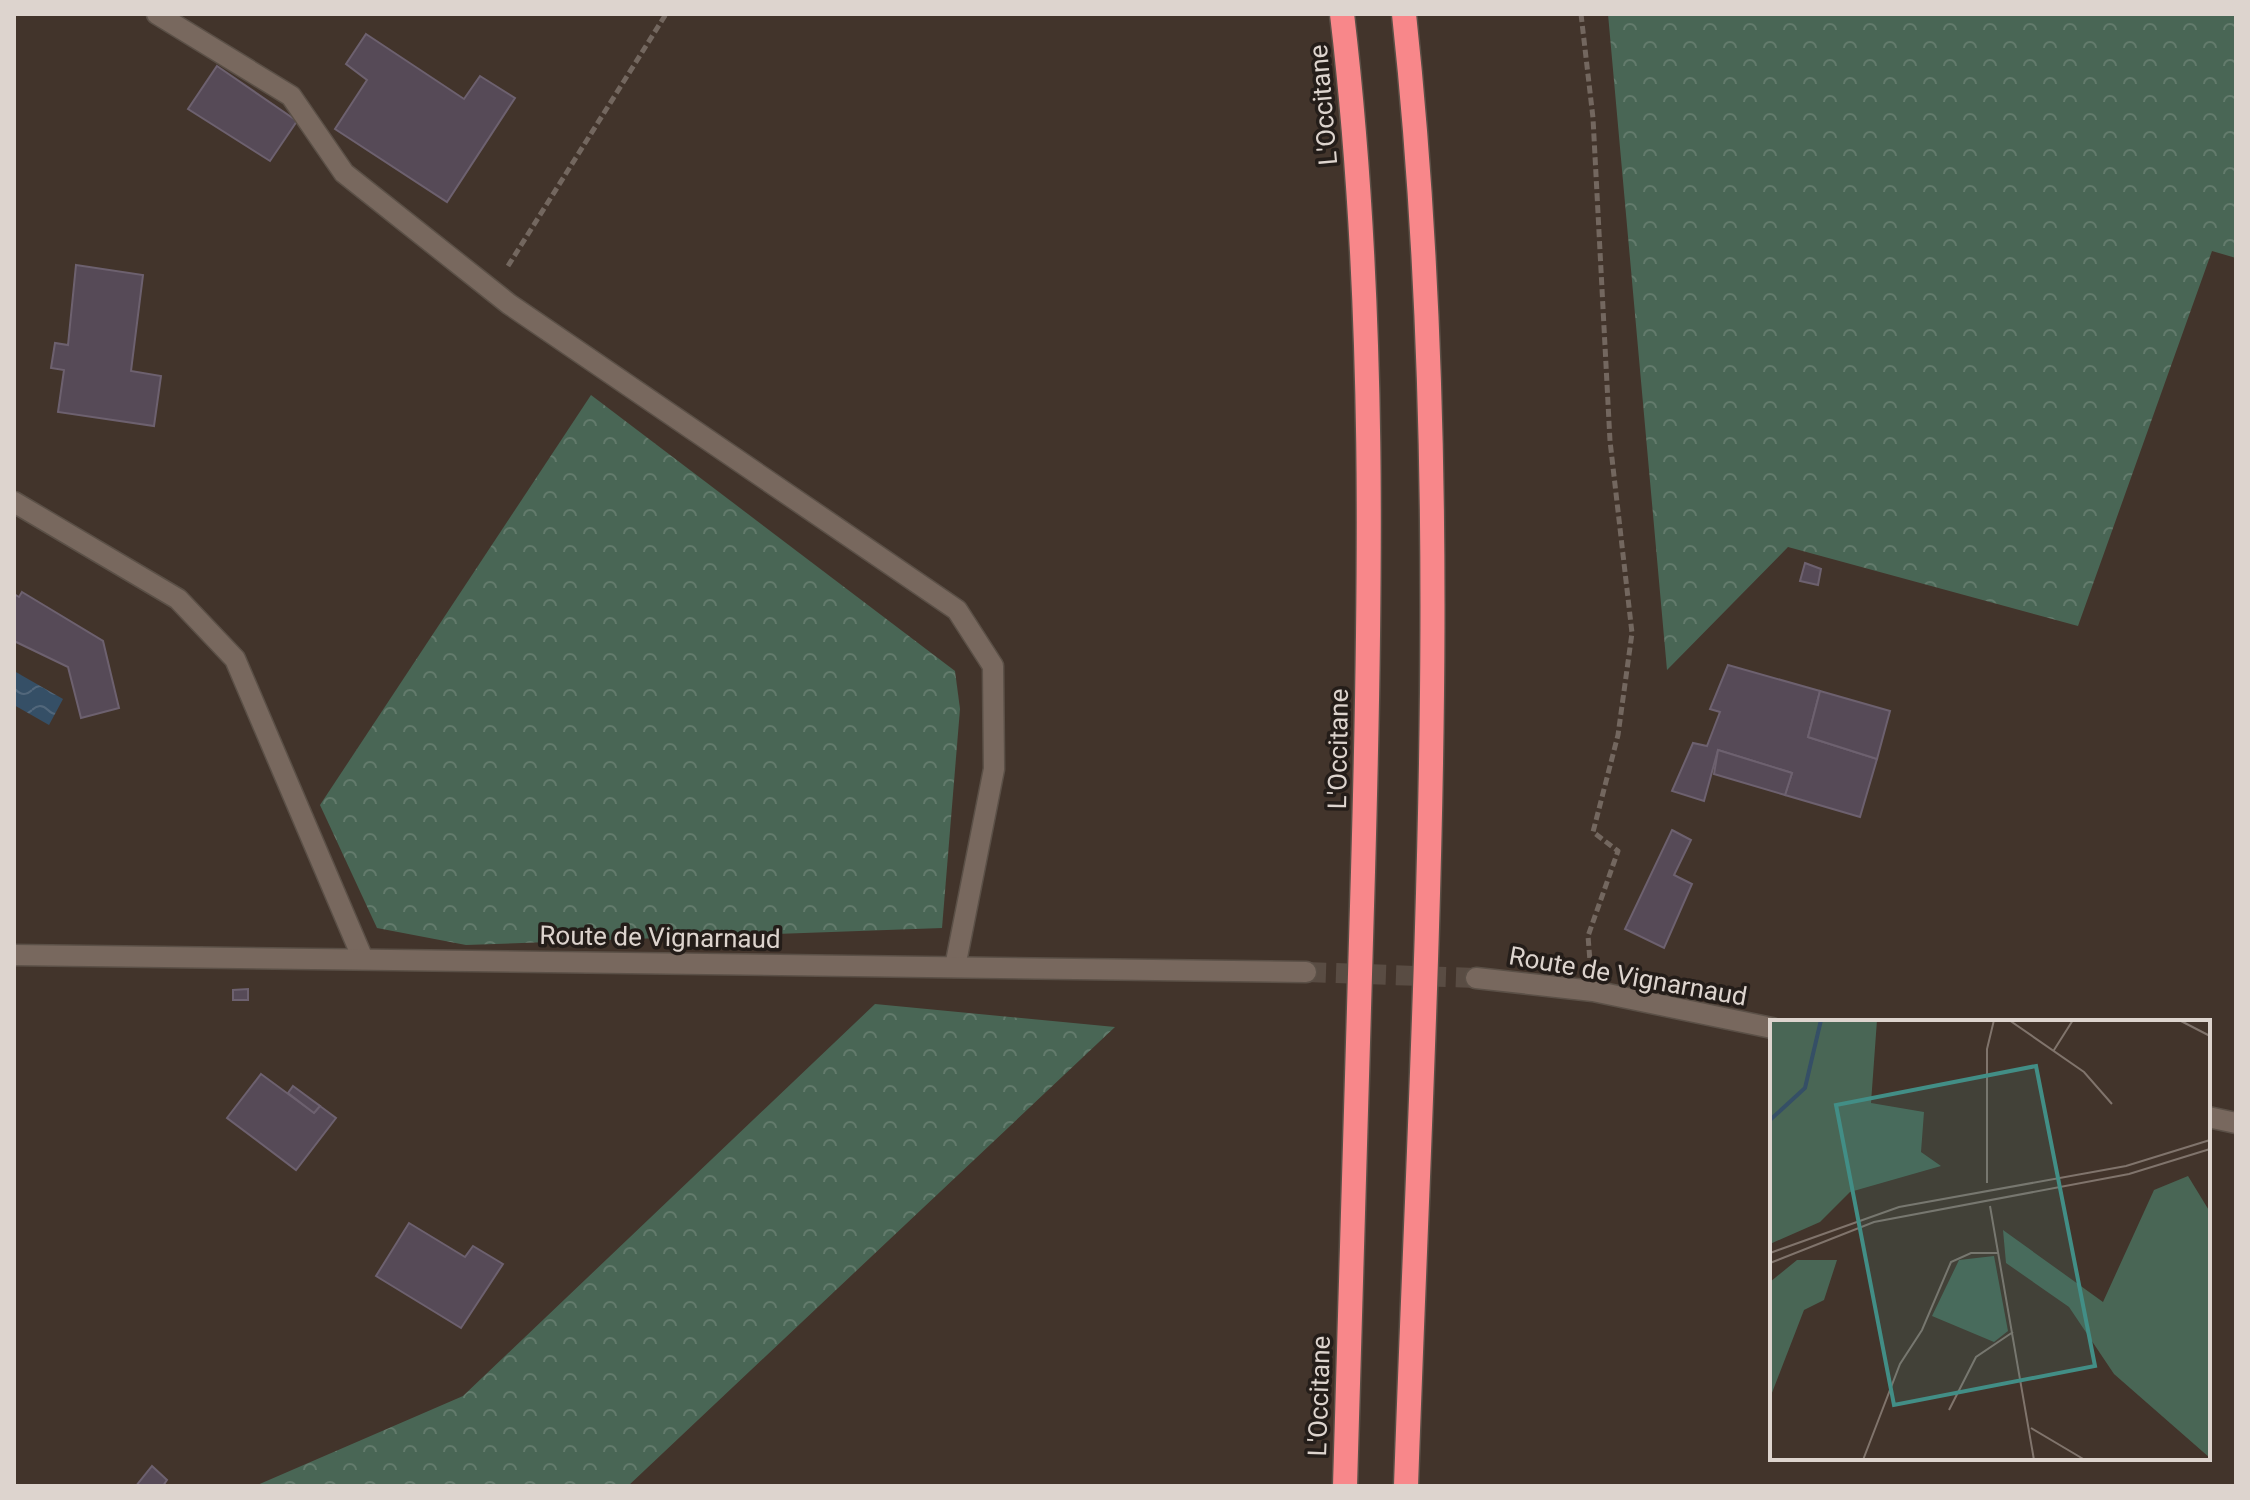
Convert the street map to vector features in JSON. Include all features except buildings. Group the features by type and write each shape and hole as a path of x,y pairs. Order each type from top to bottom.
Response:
{"highway":[{"name":"L'Occitane","path":"1342,14 1353,110 1366,322 1370,555 1345,1486"},
{"path":"1404,14 1428,316 1432,547 1428,804 1406,1486"}],"street":[{"path":"157,14 291,96 344,173 492,290 957,610 993,666 994,769 955,967"},
{"path":"14,502 178,599 235,659 363,959"},
{"name":"Route de Vignarnaud","path":"14,955 1306,972"},
{"name":"Route de Vignarnaud","path":"1476,978 1593,991 1770,1028"},
{"path":"2210,1117 2236,1123"}],"path":[{"path":"492,290 666,14"},
{"path":"1581,14 1593,118 1610,441 1632,633 1618,735 1593,832 1618,851 1588,936 1593,991"}],"green space":[{"path":"1608,14 2236,14 2236,258 2212,251 2078,626 1788,547 1667,670"},
{"path":"591,395 955,671 960,709 942,928 466,945 377,928 320,805"},
{"path":"875,1004 1115,1027 628,1486 255,1486 463,1396"}],"water":[{"path":"14,671 63,699 49,725 14,705"}],"tunnel":[{"path":"1306,972 1476,978"}]}
